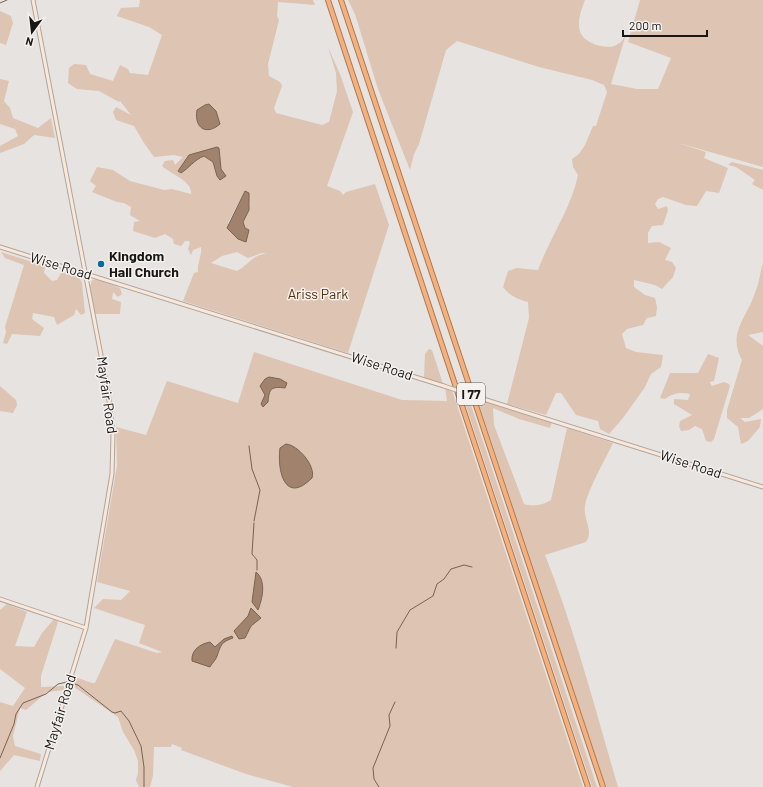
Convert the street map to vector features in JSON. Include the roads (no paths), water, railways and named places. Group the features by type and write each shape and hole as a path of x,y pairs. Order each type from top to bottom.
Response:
{"highway":[{"name":"I 77","path":"328,0 588,787"},
{"name":"I 77","path":"341,0 603,787"}],"street":[{"name":"Mayfair Road","path":"33,0 108,392 114,447 111,488 86,628 37,787"},
{"name":"Wise Road","path":"0,247 763,487"},
{"path":"0,599 86,628"}],"waterway":[{"path":"0,3 7,0"},
{"path":"249,446 252,469 260,490 254,521"},
{"path":"254,523 252,554 257,560 257,570"},
{"path":"396,648 397,632 410,610 433,596 437,584 444,579 451,569 464,565 472,567"},
{"path":"0,758 14,724 16,714 23,703 46,694 58,684 67,682"},
{"path":"70,683 78,685 112,712 115,713 121,711 129,721 141,746 144,767 144,787"},
{"path":"379,787 374,779 373,768 390,726 389,715 395,702"}],"place":[{"name":"Kingdom Hall Church","path":"101,264"}],"park label":[{"name":"Ariss Park","path":"318,294"}]}
